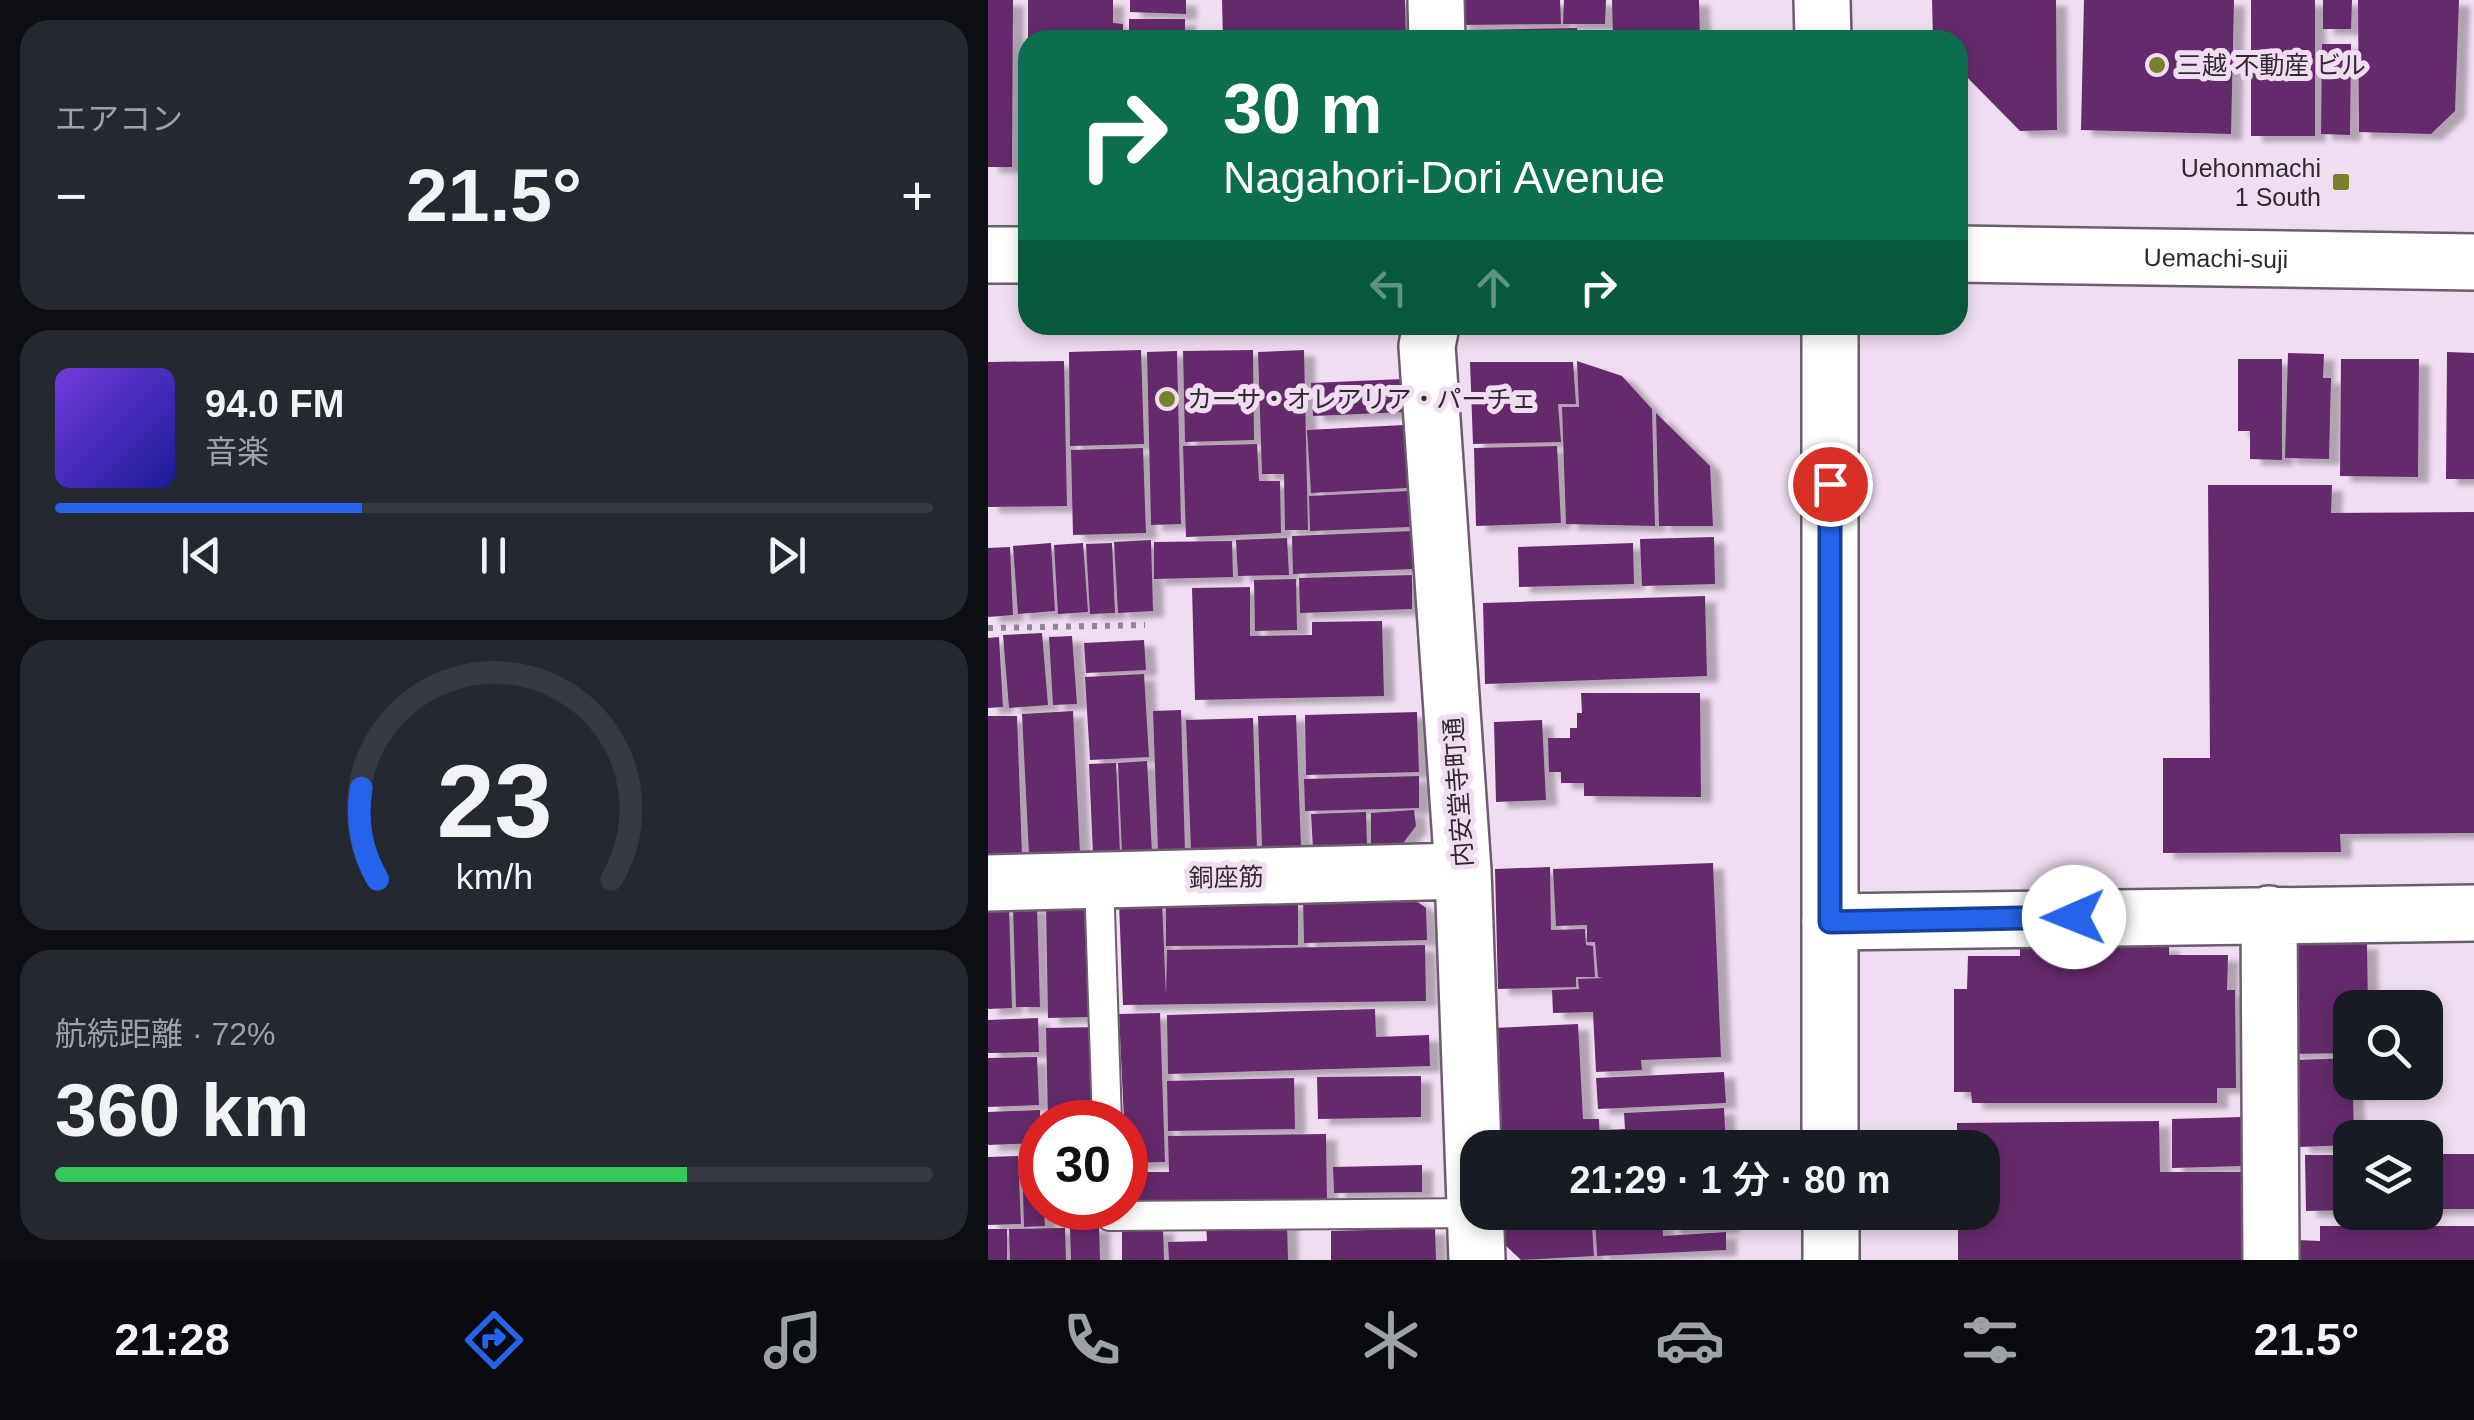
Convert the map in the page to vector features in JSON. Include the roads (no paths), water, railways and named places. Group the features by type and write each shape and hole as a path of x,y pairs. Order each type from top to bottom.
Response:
{"main road":[{"path":"1436,0 1437,30"},
{"path":"1822,0 1823,30"},
{"name":"Uemachi-suji","path":"1968,254 2474,262"},
{"path":"988,255 1018,255"},
{"name":"内安堂寺町通","path":"1430,335 1463,871 1477,1237"},
{"path":"1830,335 1830,1130"},
{"name":"銅座筋","path":"988,883 1463,871"},
{"path":"1830,922 2474,913"},
{"path":"2269,914 2271,1260"},
{"path":"1830,1230 1831,1260"}],"lane":[{"path":"1099,880 1106,1100"},
{"path":"1148,1218 1477,1237"}],"place":[{"name":"三越 不動産 ビル","path":"2157,65"},
{"name":"Uehonmachi 1 South","path":"2341,182"},
{"name":"カーサ・オレアリア・パーチェ","path":"1167,399"}]}
